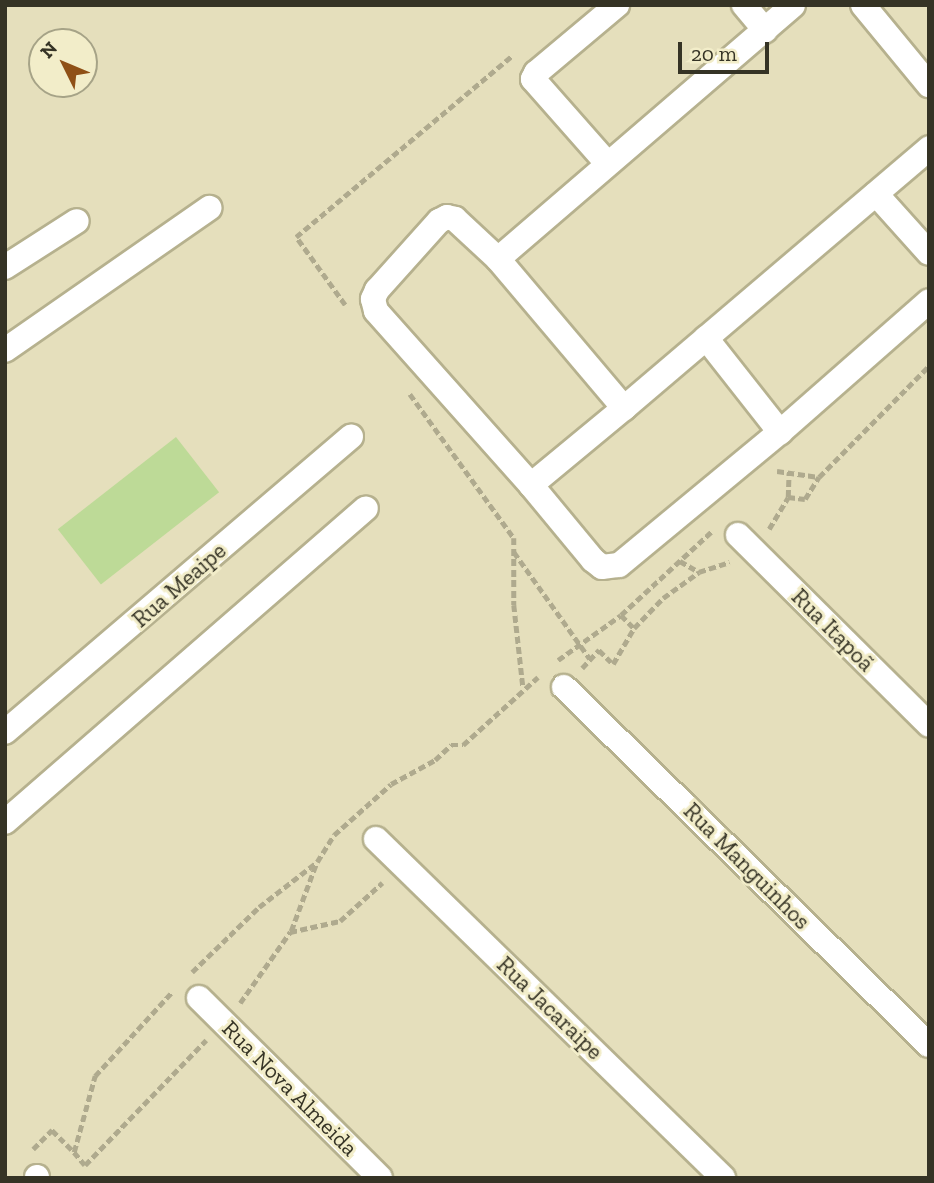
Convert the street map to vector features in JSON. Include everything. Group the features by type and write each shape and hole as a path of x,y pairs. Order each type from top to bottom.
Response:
{"street":[{"path":"607,163 533,79 536,73 617,5"},
{"path":"744,5 765,30"},
{"path":"498,259 793,5"},
{"path":"863,5 929,85"},
{"path":"531,485 929,148"},
{"path":"876,194 929,253"},
{"path":"5,350 209,208"},
{"path":"624,408 498,259 455,219 447,217 439,221 382,281 373,299 376,311 531,485 593,560 609,569 619,565 780,432 929,301"},
{"path":"5,267 77,221"},
{"path":"706,338 780,432"},
{"name":"Rua Meaipe","path":"5,733 351,437"},
{"path":"5,822 366,508"},
{"name":"Rua Itapoã","path":"727,531 929,725"},
{"name":"Rua Manguinhos","path":"564,687 929,1045"},
{"name":"Rua Jacaraipe","path":"376,839 723,1178"},
{"name":"Rua Nova Almeida","path":"188,987 380,1178"}],"path":[{"path":"352,315 296,237 520,50"},
{"path":"788,497 805,499 819,477 929,366"},
{"path":"409,393 514,538 514,605 524,688"},
{"path":"770,477 778,471 819,477"},
{"path":"552,665 621,615 727,531"},
{"path":"514,551 590,659"},
{"path":"564,687 598,650 613,664 634,628 663,598 699,572"},
{"path":"621,615 634,628"},
{"path":"34,1170 52,1129 85,1165 253,988 264,966 290,932 317,862 334,835 391,784 435,760 451,745 463,745 542,673"},
{"path":"74,1152 94,1076 188,987 259,907 317,862"},
{"path":"290,932 340,921 374,892 400,862"}],"green space":[{"path":"176,437 219,492 101,585 58,529"}]}
